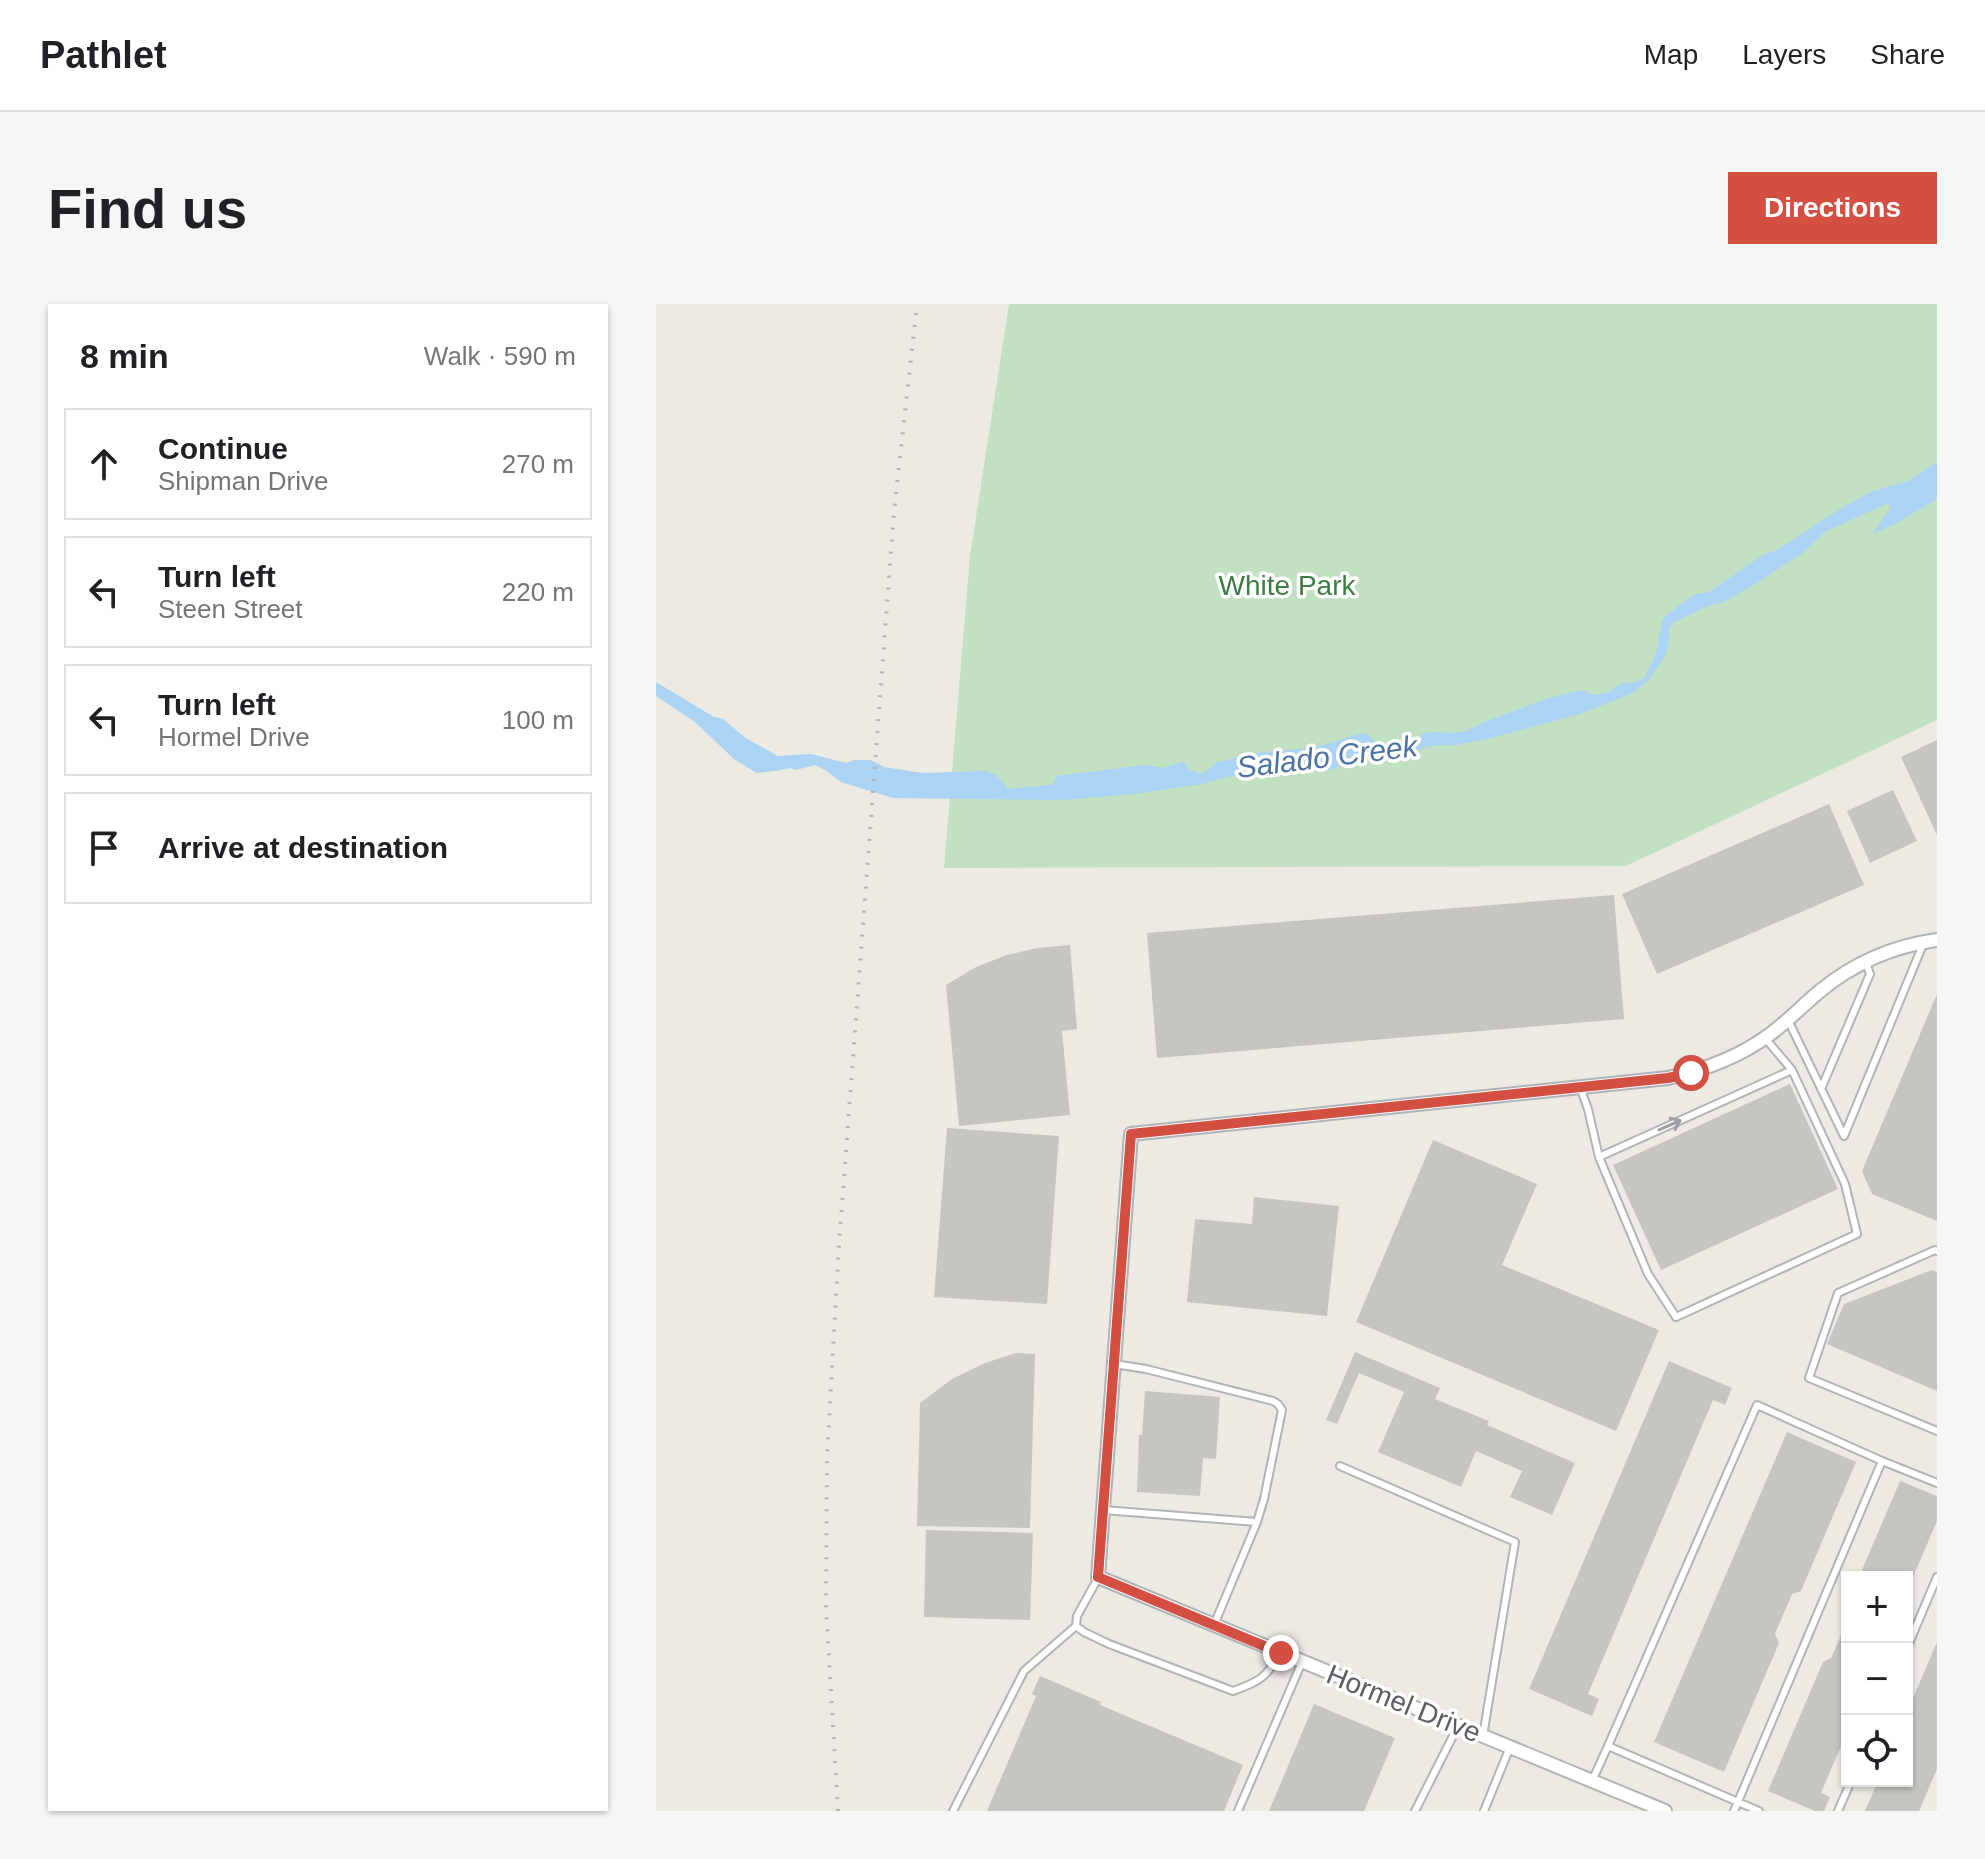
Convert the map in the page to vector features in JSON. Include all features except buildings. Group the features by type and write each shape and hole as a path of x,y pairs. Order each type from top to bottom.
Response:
{"street":[{"path":"1098,1577 1131,1134 1668,1078 1691,1073 1748,1049 1765,1038 1838,977 1883,954 1931,941"},
{"name":"Hormel Drive","path":"1098,1577 1665,1811"}],"lane":[{"path":"1788,1020 1844,1136 1931,941"},
{"path":"1821,1089 1870,974 1866,962"},
{"path":"1580,1087 1599,1157 1648,1274 1676,1317 1857,1234 1845,1184 1792,1070 1765,1038"},
{"path":"1599,1157 1792,1070"},
{"path":"1937,1251 1838,1293 1809,1378 1937,1431"},
{"path":"1114,1364 1160,1372 1273,1401 1282,1410 1257,1522 1214,1625"},
{"path":"1592,1781 1757,1405 1937,1483"},
{"path":"1734,1811 1882,1461"},
{"path":"1340,1466 1515,1542 1483,1736"},
{"path":"1103,1510 1257,1522"},
{"path":"953,1811 1024,1671 1076,1626 1077,1616 1098,1577"},
{"path":"1909,1643 1937,1577"},
{"path":"1076,1626 1109,1644 1233,1691 1267,1675 1281,1653"},
{"path":"1238,1811 1302,1662"},
{"path":"1415,1811 1458,1726"},
{"path":"1608,1746 1759,1811"},
{"path":"1484,1811 1510,1747"},
{"path":"1838,1811 1848,1787"}],"green space":[{"name":"White Park","path":"1009,304 1937,304 1937,720 1626,866 944,868 970,556"}],"water":[{"name":"Salado Creek","path":"1937,462 1937,499 1872,534 1890,505 1826,531 1804,552 1757,583 1724,602 1673,623 1668,631 1670,636 1665,656 1649,680 1633,693 1580,714 1491,738 1457,745 1438,745 1352,762 1329,770 1298,768 1133,794 1064,800 893,798 841,782 815,765 757,773 734,759 695,722 656,696 656,682 714,717 723,719 747,739 778,756 811,754 846,763 871,760 884,767 922,773 986,771 996,775 1008,789 1050,785 1056,776 1145,765 1163,768 1184,761 1188,769 1200,774 1217,762 1263,752 1313,748 1363,733 1370,736 1380,750 1390,749 1428,732 1465,731 1549,698 1581,690 1593,695 1601,694 1620,684 1644,678 1656,654 1666,615 1695,594 1709,592 1763,555 1777,550 1845,506 1873,491 1908,481"}],"railway":[{"path":"838,1811 826,1607 827,1457 839,1245 894,512 917,304"}],"route":[{"path":"1281,1653 1098,1577 1131,1134 1668,1078 1691,1073"}]}
